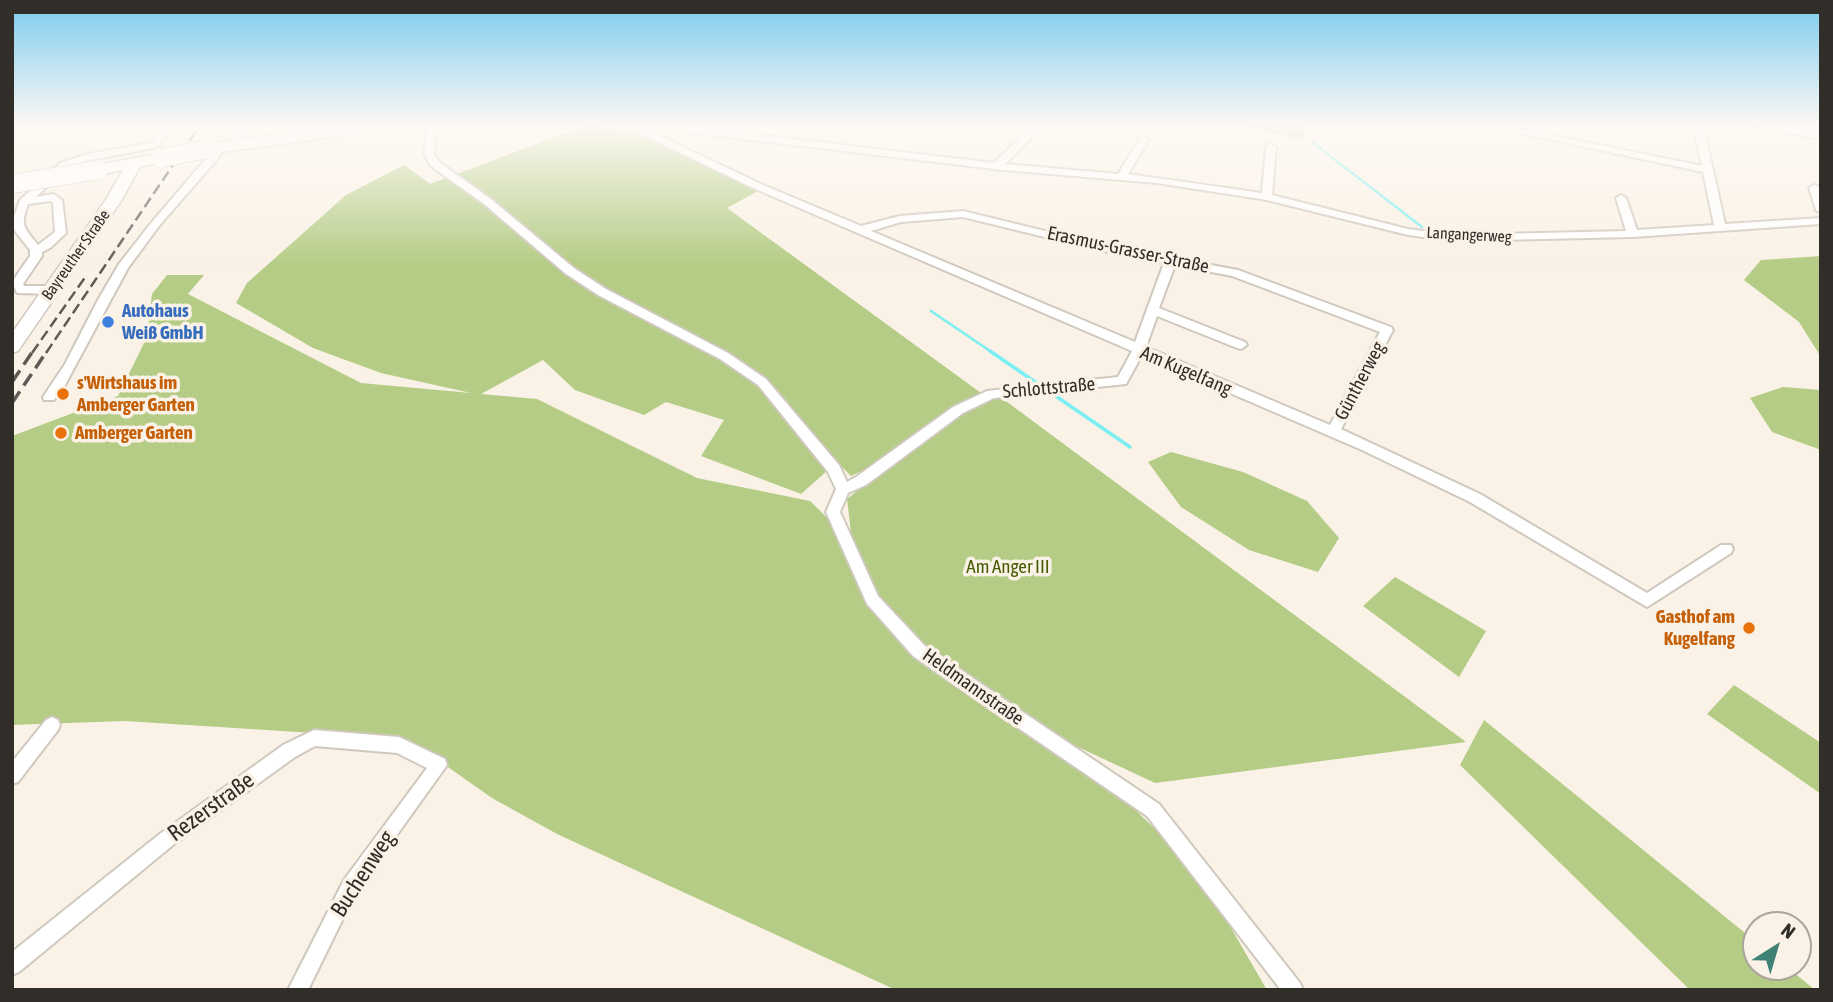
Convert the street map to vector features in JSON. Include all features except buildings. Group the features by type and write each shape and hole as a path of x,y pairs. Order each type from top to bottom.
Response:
{"main road":[{"path":"12,184 87,172"},
{"name":"Bayreuther Straße","path":"13,347 113,201 129,172"}],"street":[{"path":"51,290 21,290 17,284 36,256 36,250 20,231 17,220 24,202 57,172"},
{"path":"49,397 70,372 95,314 124,265 201,172"},
{"path":"446,172 488,202 570,271 724,356 762,382 834,469 843,489"},
{"name":"Am Kugelfang","path":"729,172 1138,351 1333,431 1475,498 1647,601 1726,549"},
{"name":"Langangerweg","path":"1062,172 1267,197 1408,232 1453,238 1633,234 1821,220"},
{"path":"1121,177 1124,172"},
{"path":"1267,197 1269,172"},
{"path":"1706,172 1720,228"},
{"path":"1814,188 1821,210"},
{"path":"24,202 53,197 58,202 61,233 36,250"},
{"path":"1621,198 1633,234"},
{"name":"Erasmus-Grasser-Straße","path":"861,230 900,219 963,214 1098,247 1234,272 1387,330"},
{"name":"Schlottstraße","path":"843,489 861,481 958,410 992,394 1122,381 1138,351 1171,260"},
{"path":"1153,310 1241,345"},
{"name":"Güntherweg","path":"1333,431 1387,330"},
{"name":"Heldmannstraße","path":"843,489 833,512 872,600 919,651 1153,810 1293,990"},
{"path":"12,776 52,725"},
{"name":"Rezerstraße","path":"12,965 167,839 289,751 314,738 399,745 439,765"},
{"name":"Buchenweg","path":"298,990 350,886 439,765"}],"green space":[{"name":"Am Anger III","path":"391,172 413,172 430,184 463,172 721,172 760,190 727,208 981,393 960,403 864,470 851,476 837,462 801,494 701,456 724,420 666,402 644,415 575,390 543,360 481,394 537,399 697,478 810,501 852,542 847,499 928,433 999,396 1466,742 1155,783 1061,739 1196,868 1267,990 896,990 557,834 492,798 408,739 125,721 12,725 12,436 118,396 147,337 152,294 167,275 204,275 188,294 361,383 471,393 381,373 313,348 236,303 247,283 346,195"},
{"path":"1821,256 1821,357 1799,322 1744,280 1761,260"},
{"path":"1783,387 1821,390 1821,450 1772,432 1750,398"},
{"path":"1171,452 1243,472 1307,501 1339,538 1318,572 1249,550 1181,507 1148,462"},
{"path":"1395,577 1486,631 1459,677 1363,606"},
{"path":"1734,685 1821,743 1821,794 1707,714"},
{"path":"1484,720 1742,931 1742,981 1804,981 1815,990 1690,990 1460,765"}],"waterway":[{"path":"1351,172 1422,227"},
{"path":"931,311 993,353"},
{"path":"990,351 1130,447"}],"railway":[{"path":"46,353 168,172"},
{"path":"32,353 86,276"},
{"path":"12,382 33,351"},
{"path":"12,403 47,351"}],"place":[{"name":"Autohaus Weiß GmbH","path":"108,322"},
{"name":"s'Wirtshaus im Amberger Garten","path":"63,394"},
{"name":"Amberger Garten","path":"61,433"},
{"name":"Gasthof am Kugelfang","path":"1749,628"}]}
